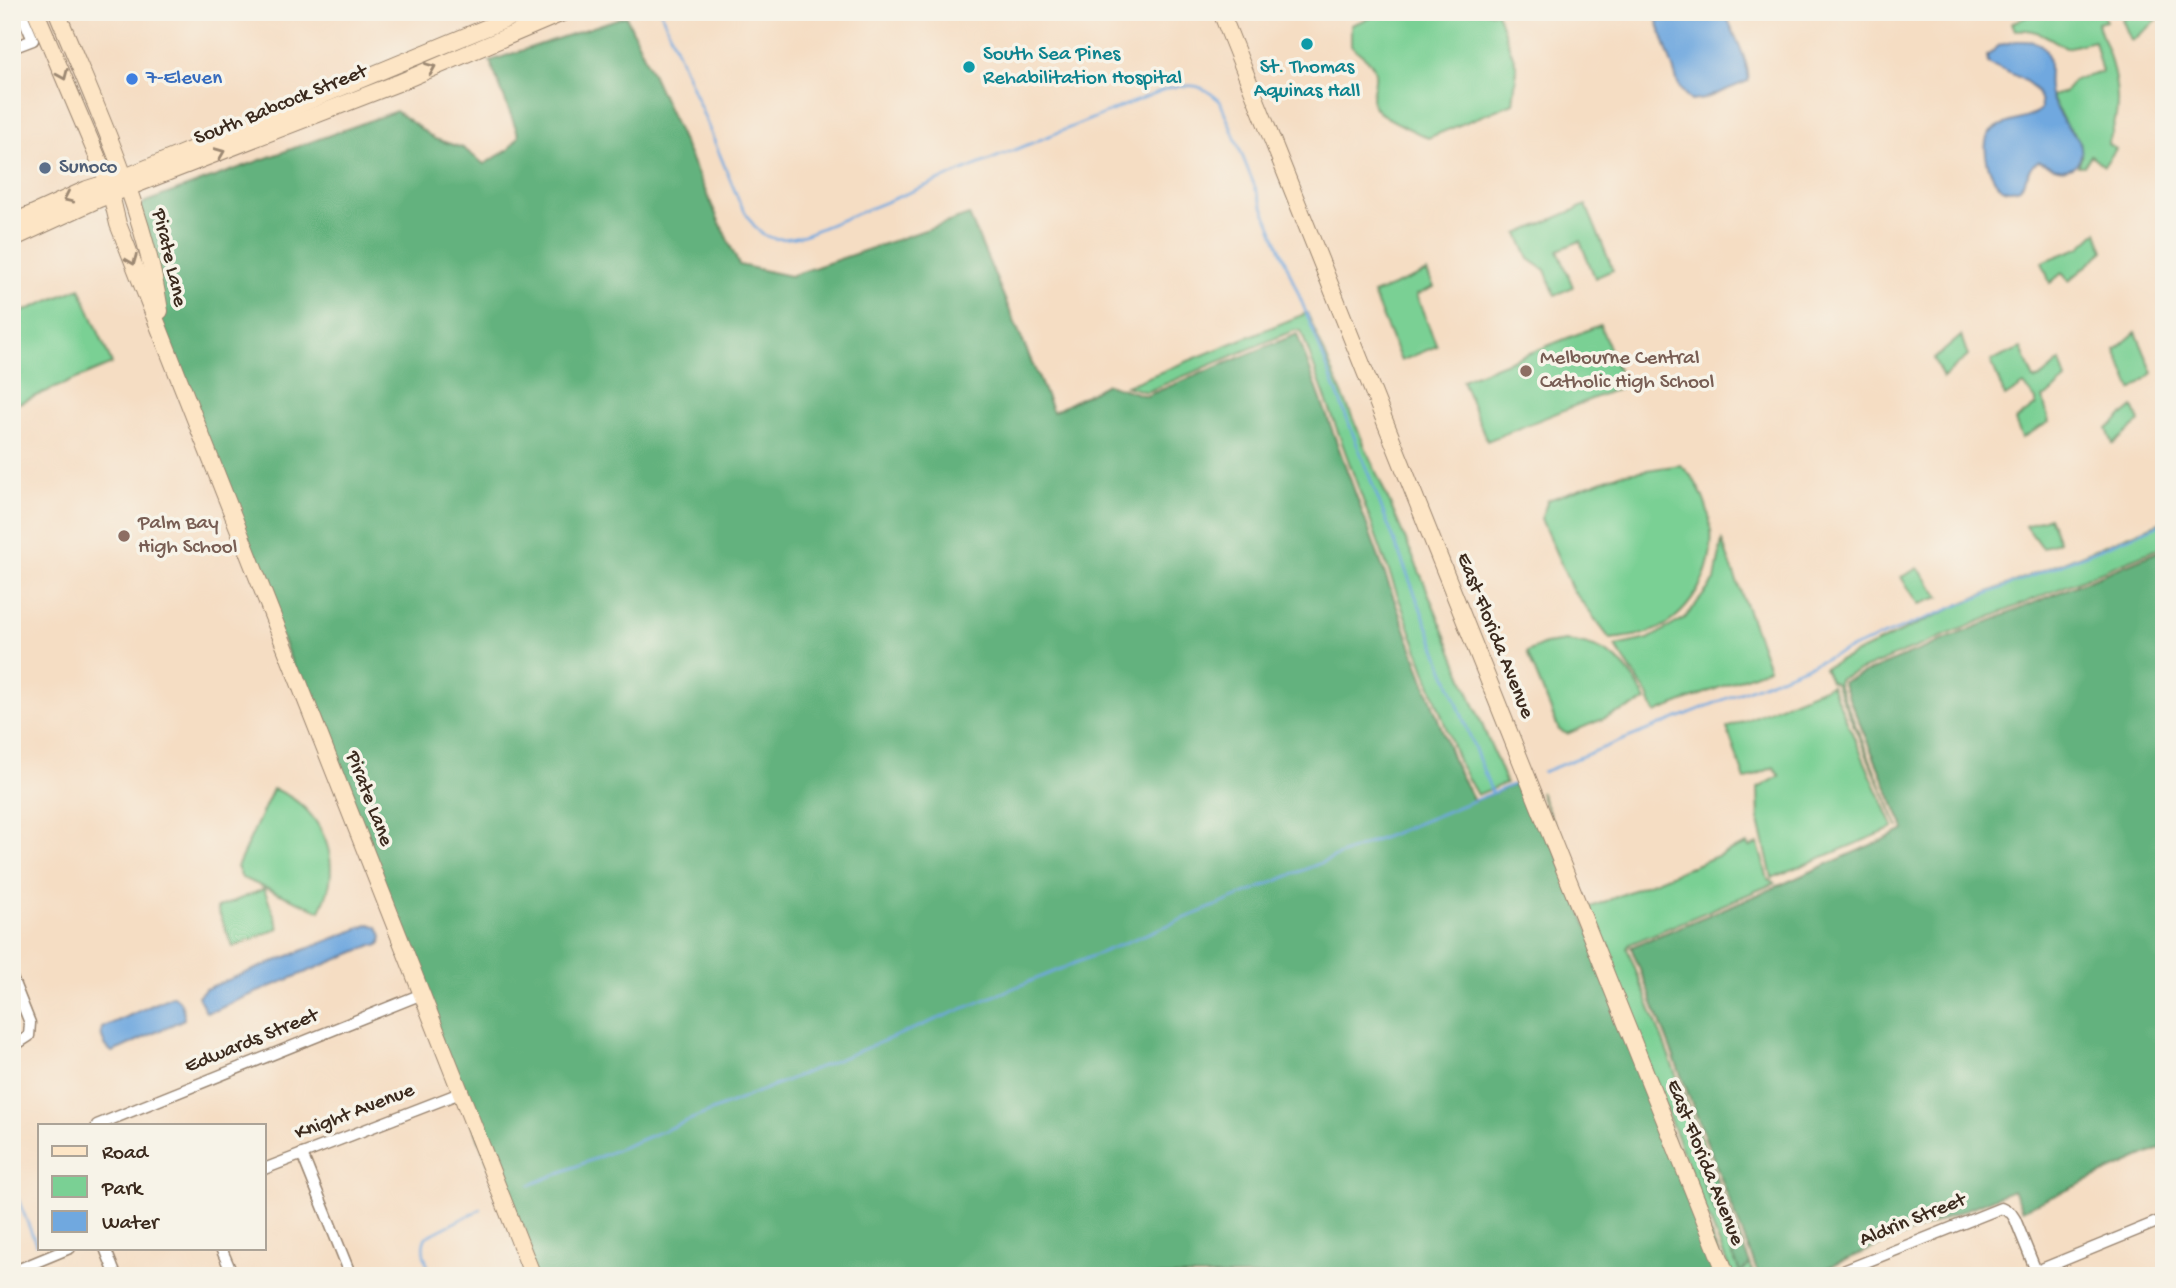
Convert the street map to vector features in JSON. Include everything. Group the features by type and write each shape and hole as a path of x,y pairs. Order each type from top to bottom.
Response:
{"street":[{"path":"12,48 33,40 21,12"},
{"name":"Pirate Lane","path":"36,12 110,189 118,224 533,1276"},
{"name":"Pirate Lane","path":"57,12 127,183 154,274 164,338"},
{"name":"South Babcock Street","path":"127,183 524,12"},
{"name":"South Babcock Street","path":"12,239 110,189 398,82 565,12"},
{"name":"East Florida Avenue","path":"1221,12 1727,1276"},
{"name":"South Babcock Street","path":"12,223 87,189 110,189"},
{"path":"12,978 30,1023 29,1036 12,1046"},
{"name":"Edwards Street","path":"99,1124 422,994"},
{"name":"Knight Avenue","path":"266,1169 460,1093"},
{"path":"302,1154 351,1276"},
{"name":"Aldrin Street","path":"1830,1276 2001,1208 2011,1213 2015,1219 2037,1274"},
{"path":"2037,1274 2164,1219"},
{"path":"12,1272 65,1250"},
{"path":"106,1250 116,1276"},
{"path":"222,1250 233,1276"}],"green space":[{"path":"1385,12 1497,12 1517,68 1513,103 1428,138 1382,114 1372,101 1374,69 1351,45 1351,25"},
{"path":"2038,12 2102,12 2106,21 2098,23 2117,89 2117,110 2108,144 2116,149 2104,166 2091,155 2084,166 2078,166 2082,156 2074,134 2066,126 2051,96 2065,92 2074,80 2102,72 2094,41 2066,48 2036,32 2015,30 2012,23"},
{"path":"2131,12 2155,12 2158,20 2131,41 2122,19"},
{"path":"626,16 739,265 790,276 969,215 1053,412 1107,384 1146,396 1297,334 1455,765 1474,801 1528,779 1727,1276 533,1276 164,338 136,211 145,202 396,111 435,139 463,148 484,164 508,150 519,136 490,61"},
{"path":"1586,205 1613,270 1595,278 1580,241 1558,250 1573,287 1555,295 1545,270 1529,259 1518,234"},
{"path":"2097,232 2104,251 2069,281 2062,273 2050,283 2042,262 2081,247"},
{"path":"1427,272 1434,287 1416,295 1437,346 1401,361 1373,294"},
{"path":"80,288 112,364 12,406 12,316"},
{"path":"1307,313 1423,580 1506,783 1477,795 1459,763 1301,331 1295,330 1146,392 1126,386"},
{"path":"1600,325 1624,386 1487,441 1462,380"},
{"path":"2136,332 2153,373 2132,390 2115,350"},
{"path":"1961,336 1968,356 1943,378 1934,359"},
{"path":"2021,348 2034,380 2060,361 2066,380 2043,398 2049,422 2022,438 2015,421 2036,405 2036,400 2024,385 2005,397 1991,361"},
{"path":"2133,407 2140,422 2113,444 2107,429"},
{"path":"1680,465 1697,486 1709,517 1710,552 1701,584 1681,612 1661,628 1610,639 1572,589 1541,519 1548,500 1620,474"},
{"path":"2049,517 2059,541 2042,548 2026,526"},
{"path":"2164,521 2164,546 1839,679 1838,684 1899,828 1835,683 1830,681 1824,668 1965,602"},
{"path":"1722,541 1769,668 1655,713 1648,695 1615,646 1648,639 1685,618 1715,580"},
{"path":"2162,550 2164,1147 2022,1210 2013,1190 1807,1276 1759,1276 1631,947 1905,830 1842,682"},
{"path":"1918,568 1940,597 1919,604 1901,577"},
{"path":"1566,641 1594,647 1615,659 1632,677 1646,701 1567,734 1559,730 1527,652 1545,644"},
{"path":"1831,685 1894,828 1772,878 1759,821 1758,788 1780,776 1774,767 1745,780 1727,728"},
{"path":"273,789 288,795 312,816 327,844 331,875 320,911 242,878 237,867"},
{"path":"1540,792 1589,908 1747,844 1749,847 1758,844 1768,879 1775,883 1630,944 1627,948 1711,1165 1697,1168 1740,1272 1750,1264 1754,1276 1732,1276"},
{"path":"264,889 279,928 233,947 217,908"},
{"path":"1711,1165 1750,1264 1740,1273 1697,1168"}],"water":[{"path":"1654,12 1725,12 1744,57 1748,81 1704,99 1691,101 1680,89"},
{"path":"2016,41 2037,43 2046,51 2050,94 2063,121 2079,141 2081,153 2078,162 2070,168 2058,168 2038,161 2020,188 2010,190 2004,189 1994,179 1986,154 1987,139 1995,128 2036,113 2041,109 2040,99 2030,84 1988,63 1987,56 2000,45"},
{"path":"370,924 378,927 382,936 381,943 377,946 372,945 217,1010 206,1012 198,996 205,989"},
{"path":"172,996 180,1002 184,1019 112,1052 107,1047 102,1038 102,1028"}],"waterway":[{"path":"661,12 739,201 757,229 771,238 804,235 1168,88 1196,86 1220,101 1305,310 1492,793"},
{"path":"1543,772 2164,523"},
{"path":"530,1185 1512,785"},
{"path":"12,1184 36,1244"},
{"path":"432,1276 424,1251 426,1237 481,1209"}],"place":[{"name":"St. Thomas Aquinas Hall","path":"1307,44"},
{"name":"South Sea Pines Rehabilitation Hospital","path":"969,67"},
{"name":"7-Eleven","path":"132,79"},
{"name":"Sunoco","path":"45,168"},
{"name":"Melbourne Central Catholic High School","path":"1526,371"},
{"name":"Palm Bay High School","path":"124,536"}]}
